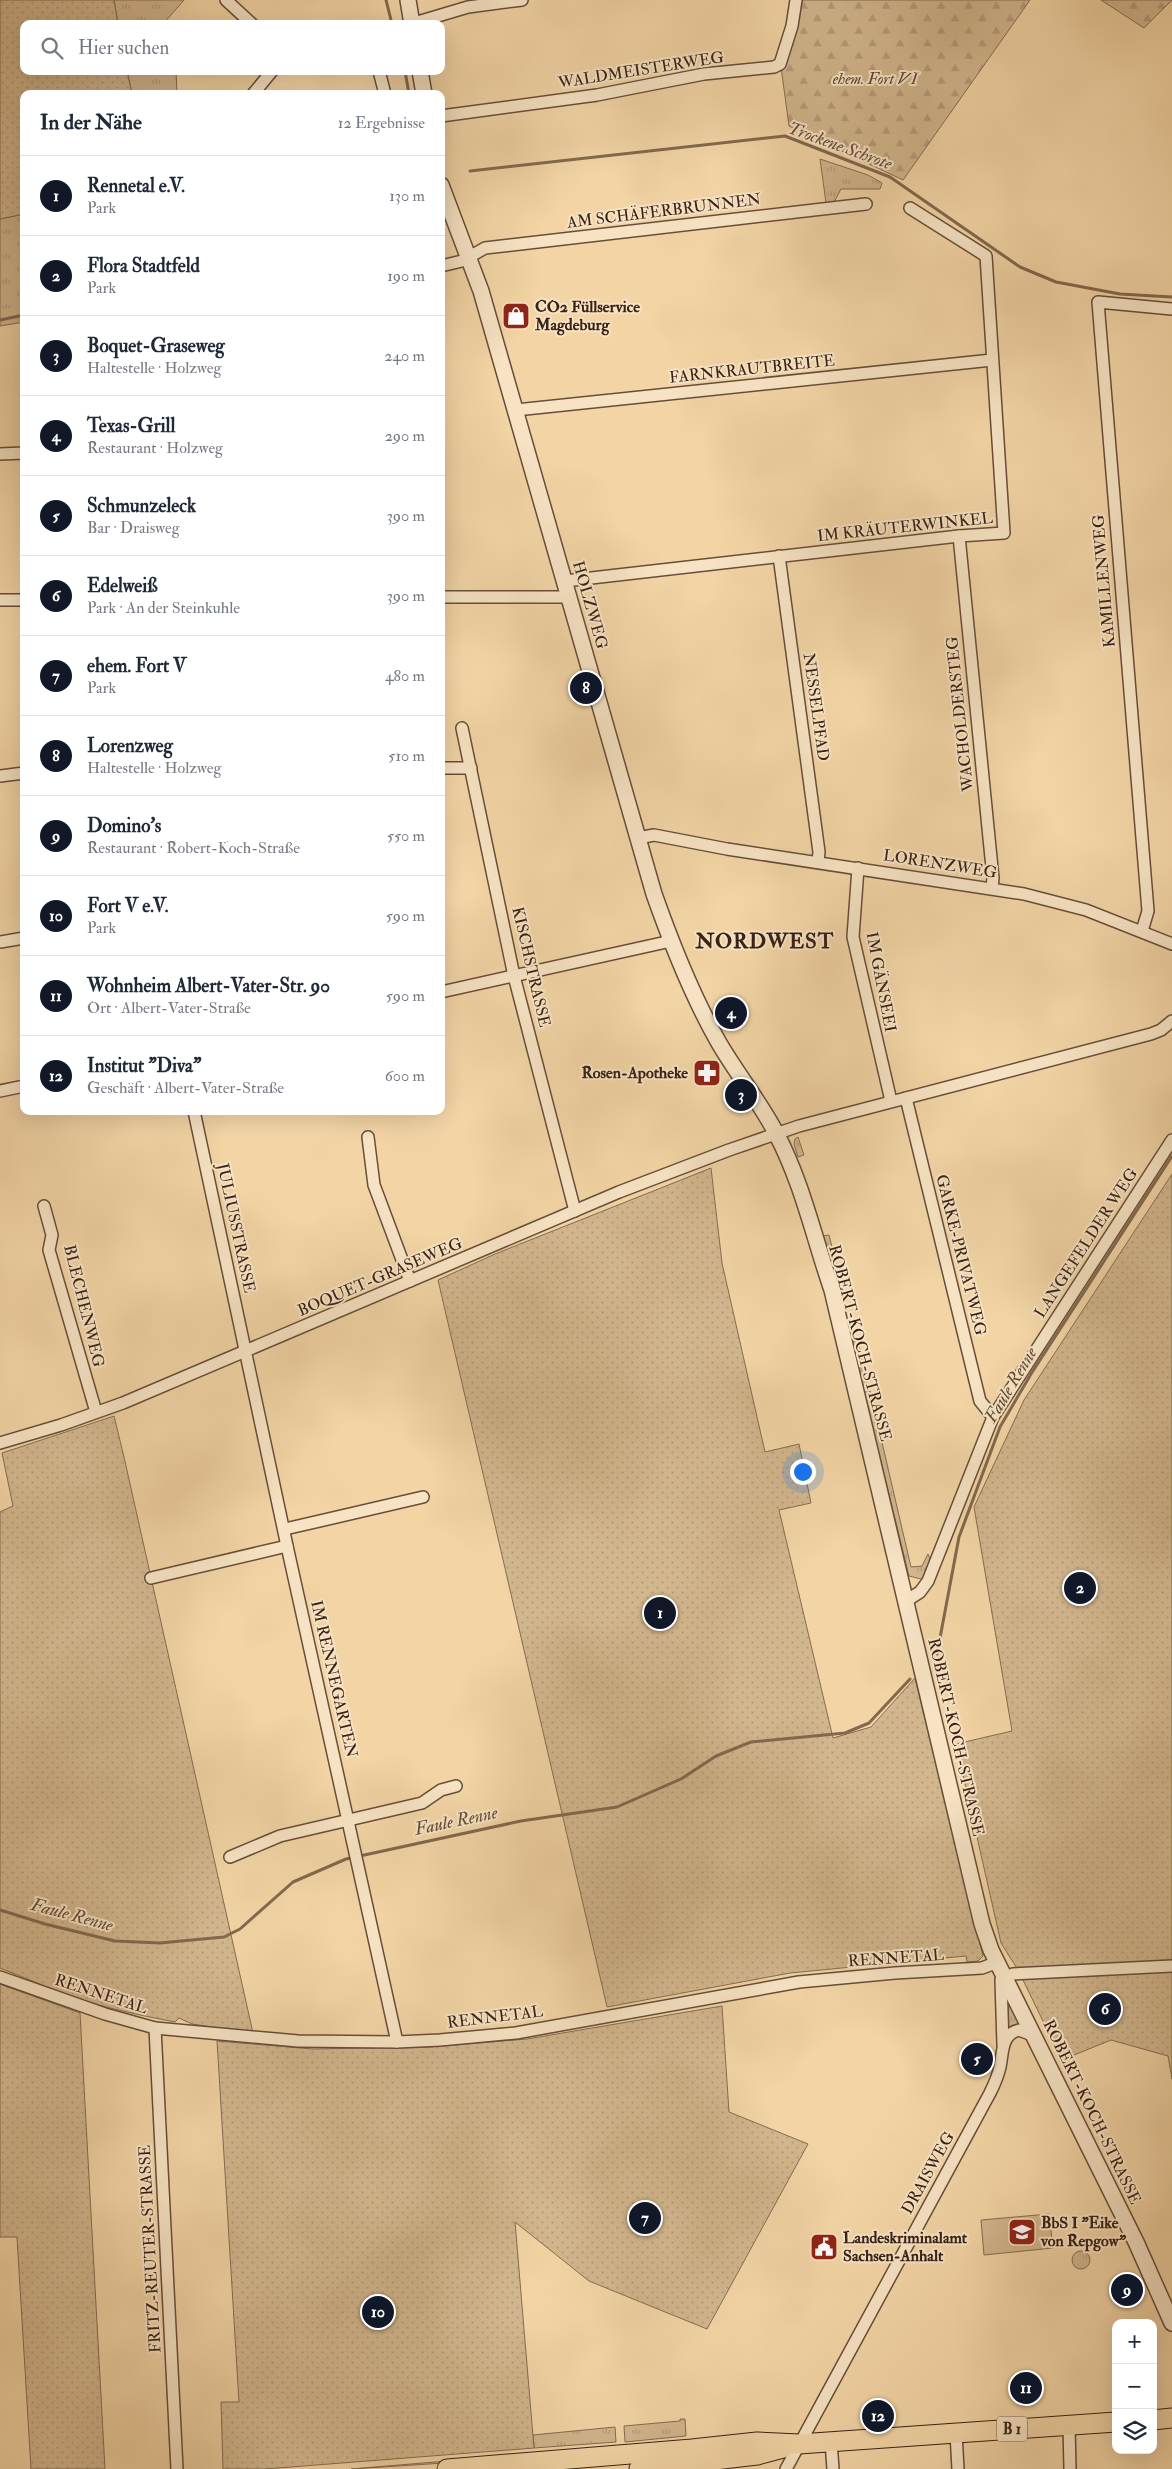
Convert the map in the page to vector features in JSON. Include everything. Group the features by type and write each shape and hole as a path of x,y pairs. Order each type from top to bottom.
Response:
{"main road":[{"path":"1157,2420 1172,2418"},
{"name":"B 1","path":"447,2469 672,2451 757,2442 799,2444 1112,2422"},
{"name":"B 1","path":"639,2469 757,2455 799,2444"}],"street":[{"path":"226,0 248,20"},
{"path":"408,0 410,20"},
{"path":"424,20 468,7 522,0"},
{"name":"WALDMEISTERWEG","path":"445,115 597,95 704,74 774,67 780,64 792,26 796,0"},
{"path":"256,90 269,75"},
{"path":"380,75 384,90"},
{"path":"421,75 423,90"},
{"name":"HOLZWEG","path":"445,197 481,291 638,838 671,941 711,1029 776,1133"},
{"name":"AM SCHÄFERBRUNNEN","path":"445,265 469,258 485,248 866,204"},
{"name":"IM KRÄUTERWINKEL","path":"565,581 959,536 1004,533 986,256 910,208"},
{"name":"KAMILLENWEG","path":"1142,931 1148,911 1098,302 1172,309"},
{"name":"FARNKRAUTBREITE","path":"516,410 992,360"},
{"path":"0,454 20,453"},
{"name":"WACHOLDERSTEG","path":"959,536 993,878 992,888"},
{"name":"NESSELPFAD","path":"778,556 819,852 818,862"},
{"path":"445,597 569,597"},
{"path":"0,600 20,600"},
{"name":"KISCHSTRASSE","path":"462,728 514,976 575,1211"},
{"path":"445,768 471,768"},
{"path":"0,776 20,774"},
{"name":"LORENZWEG","path":"638,838 654,835 727,849 992,888 1086,910 1172,944"},
{"name":"IM GÄNSEEI","path":"858,868 853,937 892,1101"},
{"path":"0,942 20,939"},
{"path":"445,991 671,941"},
{"name":"BOQUET-GRASEWEG","path":"0,1443 96,1412 246,1351 575,1211 653,1179 776,1133 1144,1036 1161,1030 1172,1021"},
{"path":"0,1091 20,1087"},
{"name":"GARKE-PRIVATWEG","path":"906,1098 980,1401 993,1417"},
{"name":"JULIUSSTRASSE","path":"195,1115 246,1351"},
{"name":"ROBERT-KOCH-STRASSE","path":"776,1133 799,1188 832,1290 982,1924 998,1962 1136,2242 1172,2323"},
{"path":"368,1137 374,1185 410,1281"},
{"name":"LANGEFELDER WEG","path":"906,1601 920,1592 928,1581 993,1417 1172,1140"},
{"name":"BLECHENWEG","path":"44,1206 52,1234 49,1250 96,1412"},
{"name":"IM RENNEGARTEN","path":"246,1351 285,1529 287,1546 397,2042"},
{"path":"285,1529 423,1496"},
{"path":"151,1578 287,1546"},
{"path":"230,1857 280,1836 422,1803 442,1790 456,1786"},
{"name":"RENNETAL","path":"0,1977 104,2014 154,2028 298,2041 397,2042 506,2034 799,1982 895,1973 982,1968 998,1962"},
{"path":"1006,1978 1013,1974 1172,1966"},
{"name":"DRAISWEG","path":"786,2469 990,2093 998,2072 1003,2045 1000,1980 1006,1978"},
{"name":"FRITZ-REUTER-STRASSE","path":"154,2028 177,2469"},
{"path":"1003,2045 1009,2035 1016,2031 1023,2030 1036,2036"},
{"path":"1069,2426 1070,2469"},
{"path":"956,2433 958,2469"},
{"path":"831,2442 833,2469"}],"green space":[{"path":"0,0 114,0 117,20 20,20 20,75 128,75 131,90 20,90 20,215 0,219"},
{"path":"114,0 184,0 166,20 117,20"},
{"name":"ehem. Fort VI","path":"798,0 1030,0 903,180 789,126 781,67"},
{"path":"1101,0 1172,0 1144,28"},
{"path":"128,75 176,75 177,90 131,90"},
{"path":"820,159 868,175 882,183 880,189 841,189 834,202 826,203"},
{"path":"20,215 20,323 0,326 0,219"},
{"path":"798,1137 804,1155 798,1157 794,1144 795,1139"},
{"path":"711,1168 722,1263 765,1452 799,1444 811,1503 779,1510 833,1738 871,1727 915,1678 983,1956 978,1961 967,1962 966,1956 790,1973 607,2007 438,1280 495,1254"},
{"path":"1172,1174 1172,1962 1018,1970 1001,1943 956,1744 1012,1731 974,1507 1024,1400"},
{"path":"829,1235 833,1251 827,1251 822,1236"},
{"path":"836,1263 847,1300 842,1300 831,1265"},
{"path":"858,1340 862,1360 856,1359 852,1342"},
{"path":"863,1366 867,1384 861,1386 858,1369"},
{"path":"870,1391 911,1567 922,1566 928,1554 931,1562 926,1574 921,1579 909,1576 864,1392"},
{"path":"114,1416 253,2033 192,2024 179,2018 175,2022 135,2014 82,2000 0,1968 0,1512 13,1506 2,1453"},
{"path":"1172,1970 1172,2079 1168,2056 1111,2040 1062,2060 1022,1978"},
{"path":"0,1984 80,2013 105,2469 31,2469 17,2237 0,2237"},
{"path":"1009,2002 1021,2024 1008,2027"},
{"path":"722,2006 729,2112 808,2144 707,2329 589,2281 515,2222 534,2448 265,2469 223,2469 221,2402 239,2402 217,2041 313,2049 430,2047 527,2039"},
{"path":"1049,2214 1053,2248 984,2255 981,2220"},
{"path":"1077,2251 1085,2251 1090,2256 1088,2267 1077,2269 1072,2264 1072,2256"},
{"path":"680,2419 685,2419 686,2436 625,2442 624,2426 680,2421"},
{"path":"615,2427 616,2442 534,2448 533,2435"},
{"path":"459,2460 460,2462 351,2469"}],"waterway":[{"name":"Trockene Schrote","path":"386,0 391,20"},
{"name":"Trockene Schrote","path":"406,75 408,90"},
{"name":"Trockene Schrote","path":"470,171 785,136 890,177 1020,267 1056,282 1120,294 1172,297"},
{"path":"0,320 20,316"},
{"name":"Faule Renne","path":"937,1654 959,1537 1000,1427 1031,1374 1172,1156"},
{"name":"Faule Renne","path":"0,1910 45,1924 115,1941 160,1943 224,1937 240,1929 293,1882 346,1859 521,1821 617,1807 681,1779 716,1756 751,1742 845,1733 869,1723 910,1679"}],"place":[{"name":"CO2 Füllservice Magdeburg","path":"516,316"},
{"name":"Lorenzweg","path":"586,688"},
{"name":"Texas-Grill","path":"731,1013"},
{"name":"Rosen-Apotheke","path":"707,1073"},
{"name":"Boquet-Graseweg","path":"741,1095"},
{"name":"Flora Stadtfeld","path":"1080,1588"},
{"name":"Rennetal e.V.","path":"660,1613"},
{"name":"Edelweiß","path":"1105,2009"},
{"name":"Schmunzeleck","path":"977,2059"},
{"name":"ehem. Fort V","path":"645,2218"},
{"name":"BbS I \"Eike von Repgow\"","path":"1022,2232"},
{"name":"Landeskriminalamt Sachsen-Anhalt","path":"824,2247"},
{"name":"Domino's","path":"1127,2290"},
{"name":"Fort V e.V.","path":"378,2312"},
{"name":"Wohnheim Albert-Vater-Str. 90","path":"1026,2388"},
{"name":"Institut \"Diva\"","path":"878,2416"}],"district":[{"name":"NORDWEST","path":"765,941"}]}
